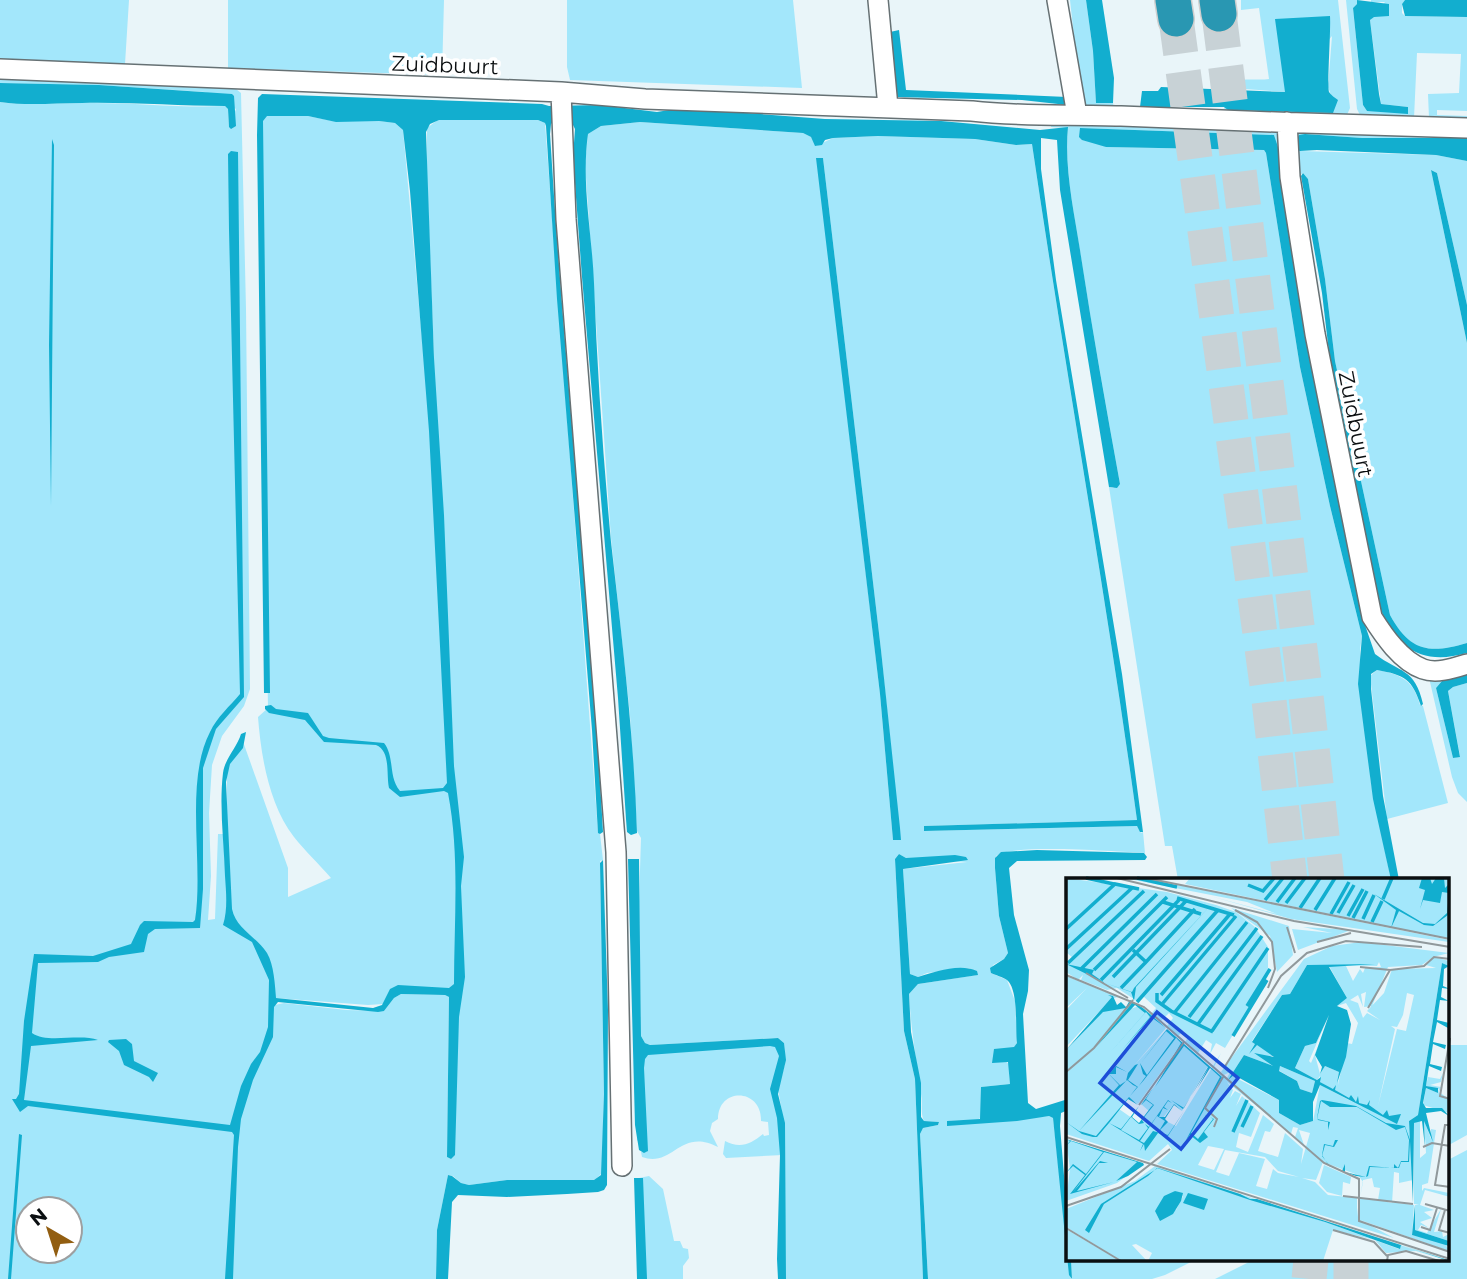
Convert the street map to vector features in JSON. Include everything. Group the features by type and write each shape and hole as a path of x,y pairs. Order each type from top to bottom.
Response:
{"street":[{"path":"878,0 888,107"},
{"path":"1057,0 1077,115"},
{"name":"Zuidbuurt","path":"0,69 561,92 645,99 888,107 998,114 1467,128"},
{"path":"561,92 566,219 616,852 622,1166"},
{"name":"Zuidbuurt","path":"1287,122 1290,177 1315,334 1372,617 1398,651 1423,669 1446,670 1467,664"}],"shaded area":[{"path":"0,0 129,0 125,64 0,61"},
{"path":"228,0 444,0 442,75 228,68"},
{"path":"567,0 793,0 802,88 570,80 567,67"},
{"path":"1070,0 1086,0 1096,103 1113,103 1114,109 1082,109"},
{"path":"1086,0 1102,0 1114,78 1113,103 1096,103"},
{"path":"1241,0 1338,0 1350,108 1346,117 1225,111 1224,107 1331,95 1328,87 1332,36 1285,92 1232,88 1223,90 1226,85 1237,80 1269,79 1259,8 1241,10"},
{"path":"1346,0 1357,0 1353,8 1363,105 1367,111 1408,107 1381,104 1370,20 1385,2 1371,0 1405,0 1402,13 1405,16 1467,17 1467,111 1437,110 1437,115 1467,116 1467,122 1429,118 1428,94 1459,93 1461,54 1417,53 1414,118 1361,117 1357,109"},
{"path":"1357,0 1389,4 1389,16 1374,17 1370,20 1379,94 1381,104 1408,107 1408,114 1367,111 1363,105 1353,8"},
{"path":"1405,0 1467,0 1467,17 1405,16 1402,4"},
{"path":"1330,16 1329,92 1338,100 1333,113 1228,110 1224,107 1140,107 1142,91 1158,91 1161,87 1285,92 1275,19"},
{"path":"899,30 906,90 1067,97 1067,105 1022,100 895,97 890,32"},
{"path":"0,76 236,89 241,93 250,689 244,706 222,736 212,765 208,920 215,919 218,834 223,834 227,894 227,761 241,736 288,868 288,897 331,878 294,837 278,810 264,764 259,732 258,717 268,708 258,113 308,116 333,121 379,121 395,123 403,130 423,349 434,357 427,128 439,119 538,120 545,123 598,832 603,860 600,861 604,1094 602,1173 595,1180 507,1180 469,1185 448,1175 437,1230 436,1279 0,1279 0,102 225,106 228,109 229,127 236,109 205,92 99,85 0,83","holes":["408,989 456,992 451,1159 447,1157 449,997 401,994 394,998 384,1011 284,1003 275,1005 275,998 368,1005 383,1004"]},
{"path":"0,83 99,85 232,94 236,126 231,129 229,127 228,109 225,106 0,102"},
{"path":"262,94 549,106 600,105 657,112 681,108 825,119 941,121 1040,130 1068,127 1070,189 1120,484 1117,488 1109,487 1060,190 1057,140 1041,138 1041,169 1056,280 1122,674 1143,832 1140,832 1137,826 924,831 924,826 1137,820 1032,144 878,136 833,138 815,146 811,137 803,133 640,122 601,126 588,134 586,189 603,445 633,760 637,833 631,835 627,832 582,277 573,157 575,129 571,121 555,120 551,124 556,221 598,745 603,832 600,834 557,299 546,126 538,120 439,120 430,124 426,132 434,358 444,515 454,766 464,857 461,886 465,977 459,1017 455,1155 451,1159 447,1157 449,997 401,994 394,998 384,1011 378,1012 278,1002 274,1007 273,1037 253,1080 241,1119 233,1279 225,1279 234,1135 232,1132 28,1106 20,1112 12,1099 16,1099 19,1094 24,1021 34,954 93,956 131,944 144,921 195,920 196,799 202,752 213,727 240,694 229,230 228,154 231,151 238,152 244,697 216,729 203,768 203,889 200,928 155,929 148,934 144,952 109,957 98,962 38,963 32,1033 46,1038 98,1040 31,1046 24,1100 230,1125 241,1086 260,1052 268,1027 269,980 252,942 223,925 226,900 223,773 241,734 246,732 243,748 230,764 226,782 232,909 238,922 267,953 273,969 276,998 373,1008 382,1005 390,989 398,985 449,988 454,984 455,864 448,793 444,791 400,797 389,788 386,758 381,748 376,745 324,742 305,720 269,713 265,709 265,706 271,705 276,709 308,713 323,736 329,738 384,743 394,780 400,791 443,788 447,783 429,431 403,130 395,123 336,122 308,116 267,116 263,121 270,693 264,693 257,135 258,98"},
{"path":"1051,121 1273,128 1278,132 1287,178 1274,135 1080,128 1106,147 1264,150 1266,153 1300,367 1362,636 1360,650 1371,783 1391,878 1178,878 1172,846 1165,846 1109,487 1120,484 1068,174 1068,128 1051,127"},
{"path":"640,122 803,133 811,137 816,146 833,138 878,136 1032,144 1137,820 924,826 924,831 1137,826 1141,833 1143,832 1145,853 1044,849 1006,852 996,856 999,916 1008,953 1004,959 993,965 991,973 1007,980 1015,1001 1017,1043 1005,1061 1009,1064 1010,1084 981,1087 981,1117 978,1120 948,1121 947,1125 1049,1116 1053,1118 1066,1234 1066,1262 1069,1262 1071,1279 928,1279 920,1134 923,1128 938,1125 939,1122 924,1121 923,1118 909,994 918,984 977,975 969,968 927,973 918,977 910,974 903,869 967,862 906,858 899,854 895,859 904,1031 915,1079 923,1279 786,1279 783,1116 783,1155 726,1158 723,1154 725,1141 740,1145 750,1143 763,1134 769,1135 768,1122 761,1121 755,1102 748,1097 732,1097 725,1101 720,1109 718,1119 712,1123 710,1131 718,1147 705,1142 694,1142 662,1157 642,1157 641,1152 647,1152 637,1140 634,1050 777,1042 782,1060 773,1085 782,1112 778,1089 785,1064 784,1043 778,1038 650,1045 645,1043 641,1036 641,838 637,831 630,715 611,538 585,163 588,134 601,126","holes":["817,158 823,158 881,650 900,839 893,840 880,694"]},
{"path":"1080,128 1274,135 1279,150 1320,403 1365,625 1375,654 1411,677 1420,692 1423,704 1421,706 1411,684 1401,676 1377,670 1371,674 1383,796 1399,878 1391,878 1373,799 1358,684 1362,636 1300,367 1266,153 1264,150 1106,147 1079,137"},
{"path":"1297,130 1467,135 1467,138 1362,138 1305,134 1300,151 1436,155 1467,161 1467,305 1437,173 1431,170 1467,343 1467,643 1432,649 1422,647 1405,637 1390,615 1335,361 1325,279 1308,179 1303,173 1296,177 1293,135"},
{"path":"1299,135 1362,138 1467,138 1467,161 1436,155 1297,150"},
{"path":"52,139 54,145 51,506 49,345"},
{"path":"816,158 823,158 901,840 893,840 880,694"},
{"path":"1431,170 1437,173 1467,305 1467,343"},
{"path":"1303,173 1308,179 1325,279 1335,361 1390,615 1405,637 1413,643 1432,649 1467,643 1467,653 1438,657 1414,651 1395,636 1381,610 1330,361 1322,293 1301,176"},
{"path":"1467,668 1467,674 1442,681 1436,688 1453,758 1460,756 1448,691 1467,683 1467,802 1458,793 1452,777 1430,679"},
{"path":"1377,670 1405,680 1423,706 1448,803 1387,819 1370,676"},
{"path":"1467,674 1467,683 1448,691 1460,757 1453,758 1436,688 1442,681"},
{"path":"1037,850 1144,853 1147,857 1145,860 1017,861 1009,868 1014,915 1029,970 1023,1014 1028,1103 1036,1109 1066,1100 1066,1111 1061,1113 1060,1126 1066,1200 1066,1246 1053,1118 1049,1116 947,1126 947,1121 980,1119 981,1087 1010,1084 1008,1062 992,1063 994,1049 1014,1047 1017,1043 1016,1010 1011,985 1007,980 991,973 990,968 1008,953 999,916 995,868 995,858 1001,852"},
{"path":"899,854 906,858 955,855 968,860 903,869 910,974 918,977 947,969 963,968 977,971 978,975 918,984 909,994 911,1032 921,1083 921,1117 924,1121 939,1122 938,1125 923,1128 920,1134 928,1279 923,1279 915,1079 904,1031 895,859"},
{"path":"628,859 639,859 641,1036 645,1043 650,1045 778,1038 784,1043 786,1060 778,1094 785,1123 786,1279 778,1279 777,1259 780,1155 777,1118 770,1089 779,1056 775,1047 648,1055 644,1068 648,1151 644,1153 639,1150 635,1125"},
{"path":"603,860 608,1010 607,1185 604,1190 598,1192 507,1197 458,1195 452,1202 448,1279 436,1279 437,1230 448,1175 469,1185 507,1180 594,1180 601,1175 604,1094 600,863"},
{"path":"126,1039 132,1044 134,1061 158,1073 153,1082 149,1077 124,1065 119,1051 108,1042"},
{"path":"1450,1045 1467,1045 1467,1135 1450,1144"},
{"path":"19,1134 22,1135 17,1195 14,1195"},
{"path":"1467,1150 1467,1279 1215,1279 1249,1262 1450,1262 1450,1159"},
{"path":"649,1176 663,1189 674,1241 680,1241 683,1248 688,1249 689,1258 683,1266 683,1279 642,1279 639,1178"},
{"path":"634,1178 643,1178 647,1279 637,1279"},
{"path":"14,1200 14,1240 11,1279 8,1279"},
{"path":"1068,1262 1071,1262 1072,1279"},
{"path":"1071,1262 1191,1262 1152,1279 1072,1279"}],"tunnel":[{"path":"1219,14 1327,878"},
{"path":"1176,19 1268,692 1290,878"},
{"path":"1309,1279 1311,1262"},
{"path":"1351,1262 1351,1279"}]}
